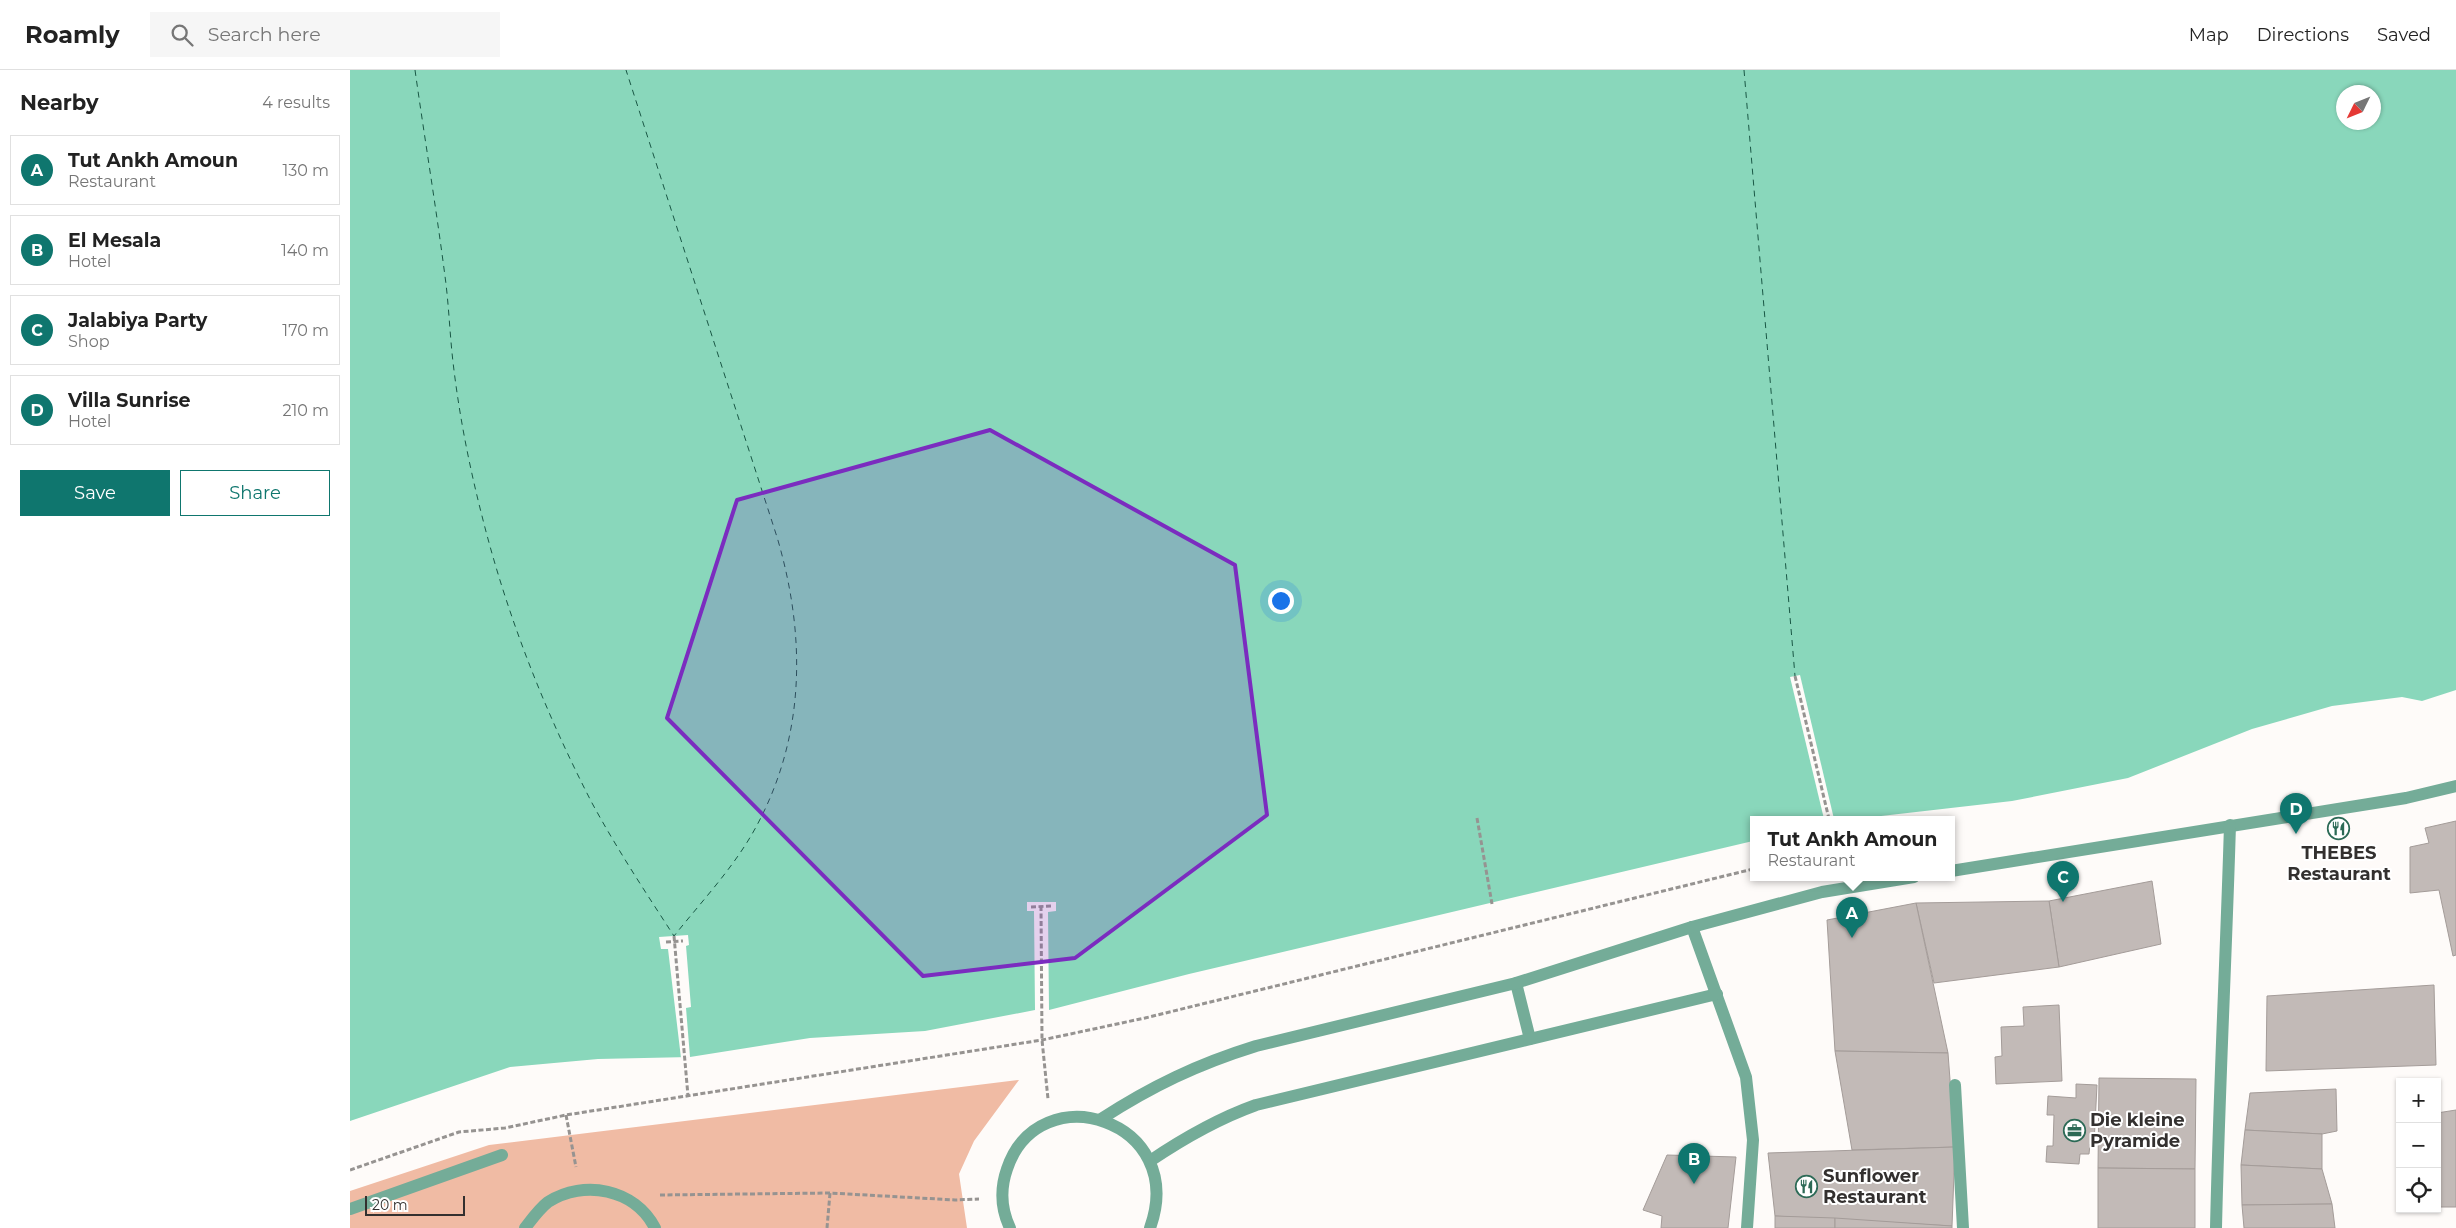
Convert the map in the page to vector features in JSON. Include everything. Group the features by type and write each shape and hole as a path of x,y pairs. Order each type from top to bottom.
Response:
{"street":[{"path":"1955,870 2406,798 2456,786"},
{"path":"2216,1228 2219,1081 2225,998 2230,825"},
{"path":"1101,1119 1138,1095 1176,1075 1256,1046 1516,983 1692,927 1822,892 1889,881"},
{"path":"1692,927 1746,1077 1753,1140 1747,1228"},
{"path":"1516,983 1530,1039"},
{"path":"1150,1161 1192,1133 1226,1115 1256,1105 1717,994"},
{"path":"1955,1085 1963,1228"},
{"path":"1010,1228 1004,1216 1002,1197 1003,1178 1009,1160 1020,1144 1033,1131 1050,1122 1066,1117 1101,1119 1121,1129 1138,1143 1150,1161 1157,1185 1156,1210 1150,1228"},
{"path":"350,1209 502,1155"},
{"path":"525,1228 547,1203 563,1194 580,1190 600,1190 620,1195 637,1206 655,1228"}],"path":[{"path":"1795,676 1828,816"},
{"path":"1478,818 1492,904"},
{"path":"350,1170 459,1132 505,1128 566,1115 1042,1040 1145,1018 1750,870"},
{"path":"1041,906 1042,1040 1050,1122"},
{"path":"1031,907 1051,906"},
{"path":"674,936 688,1096"},
{"path":"666,942 683,941"},
{"path":"566,1115 580,1190"},
{"path":"620,1195 830,1193 955,1200 1002,1197"},
{"path":"827,1228 830,1193"}],"highlighted area":[{"path":"990,430 1235,565 1267,815 1075,958 923,976 667,718 737,500"}],"shaded area":[{"path":"350,70 2456,70 2456,690 2422,701 2402,697 2332,706 2252,729 2128,778 2012,801 1881,816 1750,816 1750,842 1189,974 1049,1010 1035,1010 925,1031 810,1038 690,1057 598,1059 510,1067 350,1121"},
{"path":"1019,1080 974,1141 959,1174 967,1228 350,1228 350,1191 489,1145"}],"pier":[{"path":"1800,675 1833,816 1823,816 1790,677"},
{"path":"1027,902 1056,902 1056,911 1048,912 1049,1010 1035,1010 1034,911 1027,911"},
{"path":"688,935 689,945 686,946 691,1007 686,1008 690,1057 681,1058 668,949 661,949 659,937"}],"building":[{"path":"2456,821 2456,955 2453,956 2439,890 2410,893 2410,847 2429,843 2425,828"},
{"path":"2152,881 2161,944 2059,967 2049,901"},
{"path":"2049,901 2059,967 1934,983 1916,903"},
{"path":"1916,903 1948,1053 1835,1051 1827,920"},
{"path":"2434,985 2436,1065 2266,1071 2267,996"},
{"path":"2059,1005 2062,1081 1996,1084 1995,1057 2002,1056 2001,1027 2024,1026 2023,1007"},
{"path":"1835,1051 1948,1053 1955,1147 1852,1150"},
{"path":"2099,1078 2196,1079 2195,1169 2098,1168"},
{"name":"Die kleine Pyramide","path":"2076,1084 2097,1085 2094,1144 2090,1144 2089,1154 2080,1154 2079,1164 2046,1162 2047,1146 2053,1146 2054,1115 2047,1115 2048,1096 2076,1098"},
{"path":"2336,1089 2337,1131 2322,1134 2245,1130 2250,1093"},
{"path":"2456,1110 2456,1207 2441,1207 2441,1112"},
{"path":"2245,1130 2322,1134 2322,1169 2241,1165"},
{"path":"1955,1147 1952,1226 1775,1216 1768,1153"},
{"path":"1667,1155 1736,1157 1728,1228 1661,1228 1662,1216 1643,1210"},
{"path":"2241,1165 2322,1169 2332,1204 2242,1205"},
{"path":"2098,1168 2195,1169 2195,1228 2098,1228"},
{"path":"2332,1204 2335,1228 2244,1228 2242,1205"},
{"path":"1775,1216 1835,1218 1835,1228 1775,1228"},
{"path":"1835,1218 1952,1226 1952,1228 1835,1228"}],"ferry route":[{"path":"415,70 446,284 458,401 482,516 503,590 543,699 575,769 611,837 674,936 738,856 756,827 772,792 784,757 792,721 796,684 796,648 793,611 777,537 626,70"},
{"path":"1744,70 1795,676"}],"place":[{"name":"THEBES Restaurant","path":"2339,828"},
{"name":"Villa Sunrise","path":"2296,834"},
{"name":"Jalabiya Party","path":"2063,902"},
{"name":"Tut Ankh Amoun","path":"1852,938"},
{"name":"Die kleine Pyramide","path":"2074,1130"},
{"name":"El Mesala","path":"1694,1184"},
{"name":"Sunflower Restaurant","path":"1807,1186"}]}
